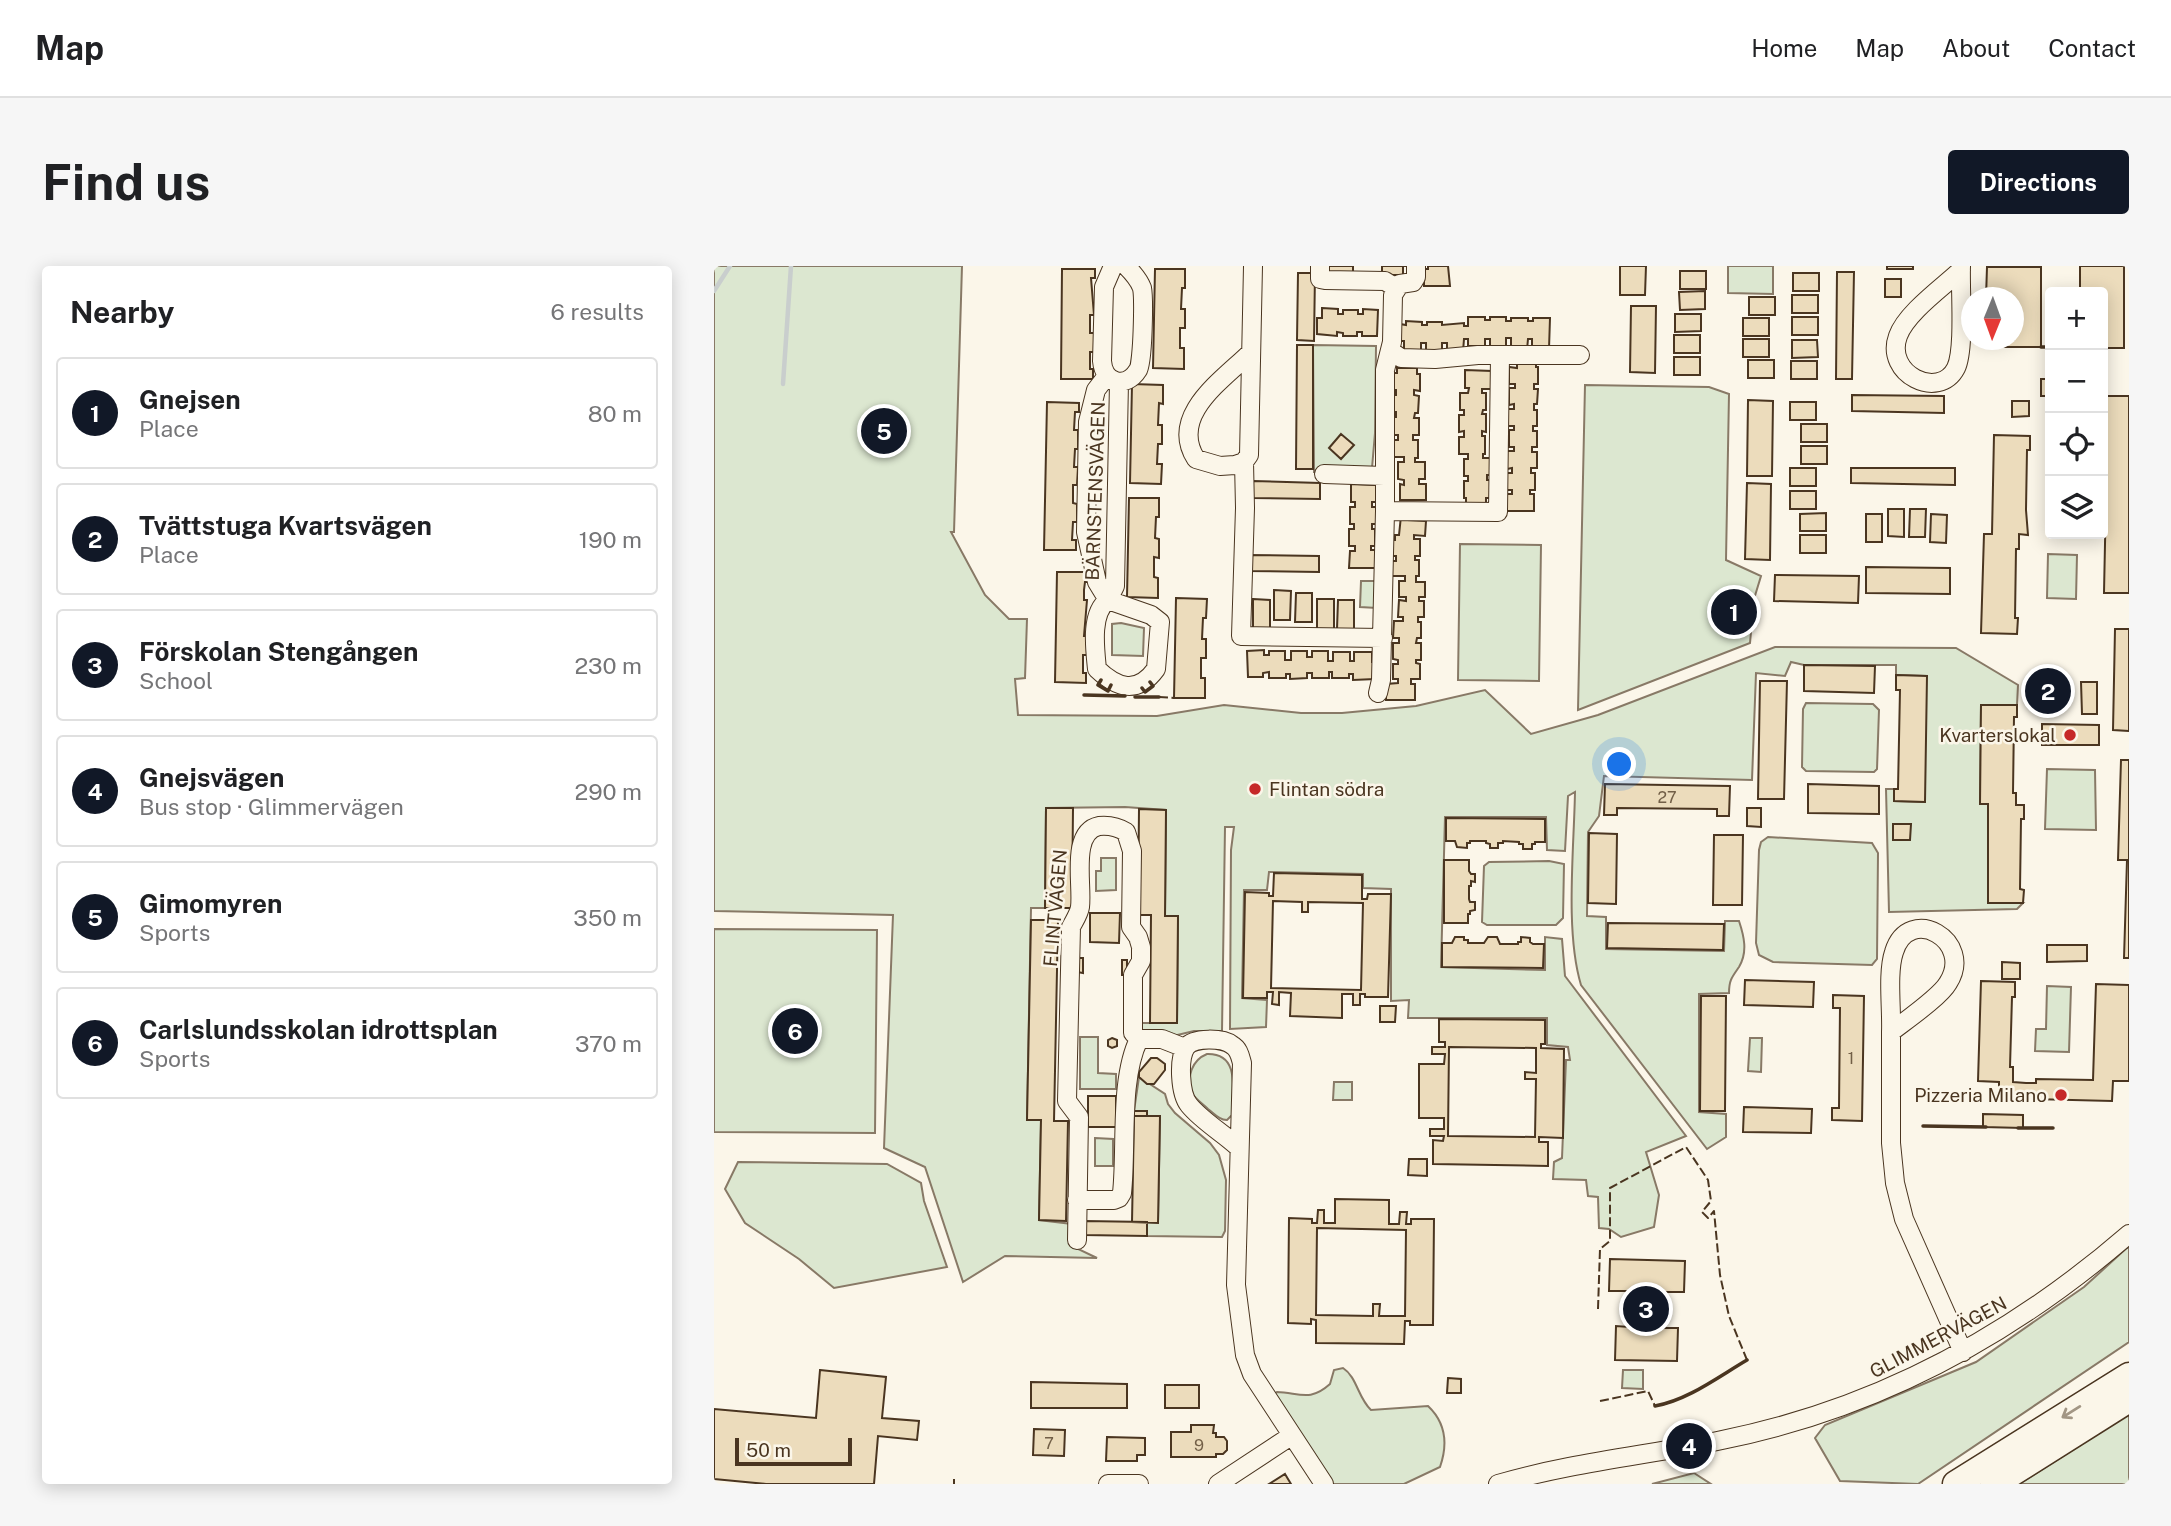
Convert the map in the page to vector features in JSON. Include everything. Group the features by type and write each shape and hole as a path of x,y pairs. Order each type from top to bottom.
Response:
{"highway":[{"path":"1956,1484 2129,1376"},
{"path":"1994,1484 2129,1399"}],"street":[{"name":"BÄRNSTENSVÄGEN","path":"1113,266 1104,287 1101,361 1113,380 1115,586 1108,600 1102,604 1097,617 1097,668 1114,684 1129,687 1140,683 1156,669 1160,622 1151,615 1108,600 1097,582 1086,532 1088,422 1096,390 1113,380 1126,380 1138,371 1142,353 1142,289 1126,266"},
{"path":"1253,266 1249,455 1244,462 1241,636 1382,638"},
{"path":"1320,266 1320,279 1385,281 1396,288"},
{"path":"1378,693 1385,511 1385,370 1391,351 1393,295 1400,284 1413,282 1416,266"},
{"path":"1961,268 1960,348 1956,368 1947,379 1938,382 1916,380 1900,366 1896,355 1899,334 1911,317 1961,268"},
{"path":"1391,351 1401,358 1580,355"},
{"path":"1244,462 1220,466 1196,459 1189,434 1190,421 1201,400 1251,352"},
{"path":"1385,511 1498,512 1500,356"},
{"path":"1324,474 1384,476"},
{"name":"FLINTVÄGEN","path":"1077,1200 1114,1200 1122,1193 1129,1083 1133,1055 1139,1039 1133,1034 1132,1025 1133,975 1141,961 1138,937 1131,927 1132,851 1126,832 1117,827 1100,826 1091,829 1083,838 1080,909 1071,927 1067,1101 1079,1117 1077,1200 1077,1240"},
{"path":"1891,1032 1947,985 1953,969 1953,958 1951,948 1940,933 1923,929 1912,930 1899,940 1893,958 1891,1032 1890,1106 1892,1169 1904,1219 1963,1352"},
{"path":"1139,1039 1162,1040 1185,1048"},
{"path":"1238,1147 1188,1104 1182,1093 1182,1058 1185,1048 1192,1043 1217,1041 1235,1046 1240,1054 1242,1063 1236,1284 1245,1356 1252,1374 1324,1484"},
{"name":"GLIMMERVÄGEN","path":"1498,1484 1724,1440 1788,1424 1874,1396 1906,1382 1999,1331 2056,1294 2129,1234"},
{"path":"1217,1484 1291,1436"},
{"path":"1108,1484 1139,1484"}],"green space":[{"path":"714,266 962,266 954,532 951,532 985,595 1009,619 1027,619 1025,678 1015,679 1018,715 1157,716 1224,705 1301,713 1342,713 1416,706 1485,690 1531,734 1598,715 1775,647 1956,648 2018,685 2017,705 1981,705 1980,804 1988,804 1988,903 2023,903 2017,909 1889,912 1886,789 1894,789 1894,801 1924,802 1926,676 1896,675 1896,665 1804,665 1791,662 1785,676 1756,673 1752,780 1604,776 1599,816 1588,832 1587,916 1606,917 1606,949 1724,951 1725,921 1739,921 1741,927 1744,956 1731,979 1729,993 1699,994 1699,1112 1726,1114 1726,1137 1707,1149 1581,985 1576,964 1572,916 1575,792 1568,796 1565,851 1547,850 1546,817 1445,817 1441,967 1545,970 1545,937 1562,939 1565,976 1686,1136 1646,1152 1659,1195 1654,1227 1621,1237 1609,1229 1599,1228 1598,1197 1588,1196 1586,1180 1553,1179 1554,1162 1562,1158 1566,1060 1570,1060 1568,1047 1547,1045 1547,1018 1408,1018 1409,1000 1391,1001 1391,889 1363,888 1363,874 1269,872 1267,890 1244,890 1242,998 1267,1000 1266,1027 1230,1029 1231,850 1234,827 1225,827 1222,1031 1194,1031 1169,1037 1140,1030 1141,1023 1177,1023 1178,916 1165,916 1166,810 1125,807 1046,808 1045,908 1031,908 1027,1120 1041,1120 1039,1220 1072,1224 1073,1244 1097,1258 1005,1256 963,1282 925,1167 884,1148 893,915 714,911"},
{"path":"1728,266 1773,266 1773,294 1728,293"},
{"path":"1313,345 1376,346 1372,468 1314,472"},
{"path":"1585,385 1709,387 1729,394 1726,560 1761,576 1754,599 1750,643 1578,710"},
{"path":"1460,544 1541,545 1539,681 1458,680"},
{"path":"2048,554 2077,555 2076,599 2047,598"},
{"path":"1361,581 1378,581 1377,608 1360,607"},
{"path":"1121,623 1144,628 1143,656 1112,655 1112,624"},
{"path":"1806,703 1873,704 1879,710 1877,769 1874,772 1806,771 1802,767 1803,709"},
{"path":"2047,769 2095,770 2096,830 2045,829"},
{"path":"1768,837 1872,843 1878,853 1877,959 1872,965 1773,962 1759,955 1756,943 1759,850 1761,842"},
{"path":"1101,858 1116,858 1116,890 1096,891 1096,871 1101,871"},
{"path":"1549,861 1564,864 1563,918 1556,925 1487,925 1482,922 1484,866 1489,862"},
{"path":"714,929 877,930 875,1133 714,1132"},
{"path":"2047,986 2071,987 2069,1052 2035,1051 2036,1029 2046,1029"},
{"path":"1080,1037 1098,1037 1098,1073 1116,1074 1116,1089 1080,1089"},
{"path":"1750,1038 1762,1038 1761,1072 1748,1071"},
{"path":"1207,1054 1218,1055 1230,1067 1233,1085 1232,1115 1227,1120 1217,1116 1197,1099 1190,1087 1190,1075 1194,1065"},
{"path":"1139,1077 1165,1094 1175,1113 1210,1143 1219,1155 1226,1180 1225,1231 1222,1237 1147,1236 1147,1222 1158,1222 1160,1117 1147,1116 1147,1111 1134,1111"},
{"path":"1334,1082 1352,1082 1352,1100 1333,1100"},
{"path":"1095,1138 1113,1139 1113,1166 1095,1166"},
{"path":"738,1162 887,1164 921,1183 924,1201 947,1267 834,1288 799,1259 745,1223 725,1189"},
{"path":"2129,1246 2129,1342 1918,1484 1840,1481 1815,1438 1825,1425 1976,1362 2084,1287"},
{"path":"1343,1368 1371,1410 1428,1406 1439,1419 1444,1434 1440,1467 1404,1484 1324,1484 1267,1398 1277,1392 1305,1395 1317,1393 1330,1384 1334,1370"},
{"path":"1623,1370 1643,1370 1643,1389 1622,1388"},
{"path":"2129,1414 2129,1484 2019,1484"},
{"path":"1694,1473 1711,1484 1652,1484"}],"building":[{"path":"1327,266 1353,266 1353,273 1327,272"},
{"path":"1382,266 1403,266 1403,275 1382,275"},
{"path":"1428,266 1448,266 1450,286 1424,286 1424,269 1428,269"},
{"path":"1620,266 1646,266 1645,295 1620,295"},
{"path":"1887,266 1913,266 1913,269 1887,269"},
{"path":"2080,266 2124,266 2124,348 2108,348 2108,287 2080,287"},
{"path":"1987,267 2041,267 2041,347 2024,347 2024,287 1986,287"},
{"path":"1062,269 1095,269 1095,278 1091,278 1094,315 1090,315 1090,333 1094,333 1094,352 1090,352 1093,379 1061,379"},
{"path":"1155,269 1185,269 1181,309 1185,309 1185,328 1180,328 1184,369 1153,368"},
{"path":"1680,271 1706,271 1706,289 1680,289"},
{"path":"1837,272 1854,272 1852,379 1836,379"},
{"path":"1298,273 1315,273 1314,341 1297,340"},
{"path":"1793,273 1819,273 1819,291 1793,291"},
{"path":"1885,279 1901,279 1901,297 1885,297"},
{"path":"1705,291 1705,309 1680,310 1679,292"},
{"path":"1792,295 1818,295 1818,313 1792,313"},
{"path":"1749,297 1775,297 1775,315 1749,315"},
{"path":"1631,306 1656,306 1655,373 1630,372"},
{"path":"1322,308 1338,309 1338,314 1343,314 1343,310 1358,310 1358,314 1363,314 1363,309 1378,310 1377,336 1362,336 1362,332 1357,332 1357,336 1343,336 1343,333 1337,332 1337,336 1317,334 1317,318 1322,318"},
{"path":"1675,314 1701,314 1701,331 1675,332"},
{"path":"1468,317 1485,317 1485,320 1490,320 1490,317 1506,317 1506,321 1511,321 1511,318 1528,318 1528,321 1533,321 1533,318 1550,318 1549,349 1532,349 1532,339 1528,339 1527,350 1511,350 1511,338 1506,338 1506,347 1490,347 1490,339 1485,339 1485,346 1468,346 1468,339 1464,339 1463,352 1447,352 1447,343 1442,343 1442,351 1426,350 1426,343 1421,343 1421,351 1404,350 1404,341 1400,341 1400,324 1406,325 1406,321 1422,322 1422,325 1427,325 1427,322 1442,322 1442,325 1464,323 1464,326 1468,326"},
{"path":"1792,317 1818,317 1818,335 1792,335"},
{"path":"1743,318 1769,318 1769,336 1743,336"},
{"path":"1674,335 1700,335 1700,353 1674,353"},
{"path":"1743,339 1769,339 1769,357 1743,357"},
{"path":"1792,340 1817,340 1818,357 1792,358"},
{"path":"1297,345 1313,345 1313,469 1296,469"},
{"path":"1674,357 1700,357 1700,375 1674,375"},
{"path":"1748,360 1774,360 1774,378 1748,378"},
{"path":"1791,361 1817,361 1817,379 1791,379"},
{"path":"1517,362 1536,362 1538,367 1538,384 1534,384 1534,389 1538,389 1537,404 1534,404 1534,410 1537,410 1537,426 1533,426 1533,431 1537,431 1537,447 1532,447 1532,452 1537,452 1537,468 1531,468 1531,473 1535,473 1535,490 1530,490 1530,494 1534,494 1534,511 1507,511 1507,494 1512,494 1512,490 1506,490 1506,473 1512,473 1512,468 1507,469 1507,451 1514,451 1514,447 1509,447 1509,430 1514,430 1514,426 1508,426 1508,409 1514,409 1514,404 1509,405 1509,388 1515,388 1515,384 1509,384 1509,367 1517,368"},
{"path":"1397,368 1417,368 1417,374 1420,374 1420,391 1414,390 1414,395 1419,396 1418,413 1415,413 1414,418 1419,418 1419,435 1413,435 1413,440 1418,440 1418,458 1415,458 1415,462 1425,462 1425,479 1419,479 1419,484 1426,484 1426,500 1400,500 1400,484 1404,485 1404,480 1398,479 1398,462 1404,462 1404,457 1392,457 1392,440 1398,440 1398,435 1391,435 1391,417 1396,417 1396,412 1392,412 1393,395 1396,395 1396,390 1393,390 1393,373 1397,373"},
{"path":"1465,370 1492,371 1492,389 1482,389 1482,393 1486,393 1486,410 1483,410 1482,414 1486,414 1486,432 1482,431 1482,436 1485,436 1483,458 1491,458 1490,475 1487,475 1487,480 1490,480 1490,498 1486,498 1486,505 1466,504 1464,498 1464,481 1468,481 1468,476 1464,476 1464,459 1468,459 1468,454 1459,454 1459,437 1464,437 1464,431 1459,432 1459,415 1464,415 1464,410 1460,410 1460,393 1468,393 1469,388 1465,388"},
{"path":"2041,379 2045,379 2045,396 2041,396"},
{"path":"1132,384 1163,385 1163,404 1159,403 1158,425 1162,425 1162,444 1158,444 1157,464 1162,464 1161,484 1130,483"},
{"path":"1852,395 1944,396 1944,413 1852,411"},
{"path":"2108,396 2129,396 2129,593 2104,593 2105,539 2108,539"},
{"path":"1748,400 1773,401 1772,476 1747,476"},
{"path":"2012,401 2029,401 2029,416 2012,417"},
{"path":"1047,402 1079,403 1079,412 1075,412 1074,430 1078,430 1074,467 1078,467 1077,485 1073,485 1077,522 1073,522 1072,540 1076,540 1076,550 1044,550"},
{"path":"1790,402 1816,402 1816,420 1790,420"},
{"path":"1801,424 1827,424 1827,442 1801,442"},
{"path":"1341,434 1354,445 1341,459 1329,448"},
{"path":"1994,435 2030,436 2030,450 2027,450 2028,535 2019,534 2019,549 2016,549 2017,634 1981,633 1984,534 1992,534"},
{"path":"1801,446 1827,446 1827,464 1801,464"},
{"path":"1790,468 1816,468 1816,486 1790,486"},
{"path":"1851,468 1955,468 1955,485 1851,483"},
{"path":"1253,481 1320,483 1320,499 1253,498"},
{"path":"1747,483 1771,484 1770,560 1745,559"},
{"path":"1351,484 1376,485 1376,502 1372,502 1372,507 1376,507 1376,524 1372,524 1372,529 1375,529 1375,546 1371,546 1371,550 1375,550 1375,568 1349,568 1350,551 1355,551 1355,546 1349,546 1349,529 1354,529 1354,524 1350,524 1350,507 1355,507 1355,502 1351,502"},
{"path":"1790,491 1816,491 1816,509 1790,509"},
{"path":"1129,498 1159,498 1155,538 1159,539 1159,558 1154,557 1158,598 1127,597"},
{"path":"1888,509 1904,509 1904,537 1888,536"},
{"path":"1910,509 1926,509 1925,537 1909,537"},
{"path":"1826,513 1826,531 1800,531 1800,514"},
{"path":"1866,514 1882,514 1882,542 1866,542"},
{"path":"1931,514 1947,515 1946,543 1930,542"},
{"path":"1401,516 1408,516 1408,520 1426,521 1425,536 1414,535 1414,539 1420,539 1420,556 1415,556 1415,560 1419,560 1419,576 1416,576 1416,582 1425,582 1425,597 1419,597 1419,601 1424,601 1424,617 1418,617 1418,622 1421,622 1421,638 1417,638 1416,643 1421,643 1421,660 1416,660 1416,663 1420,664 1420,679 1411,679 1411,684 1415,684 1415,700 1386,700 1386,684 1398,683 1398,679 1393,679 1393,664 1398,664 1398,660 1393,659 1393,643 1399,643 1399,638 1393,638 1394,621 1403,621 1403,617 1398,617 1399,600 1406,601 1406,597 1399,597 1399,581 1405,581 1405,576 1392,576 1392,561 1396,561 1396,556 1392,556 1393,540 1395,535 1399,535"},
{"path":"1800,535 1826,535 1826,553 1800,553"},
{"path":"1246,555 1319,556 1319,572 1246,571"},
{"path":"1866,567 1950,568 1950,594 1866,593"},
{"path":"1057,572 1088,572 1088,582 1085,582 1084,590 1084,600 1087,600 1084,636 1087,636 1087,655 1083,655 1083,673 1086,673 1086,683 1055,682"},
{"path":"1775,575 1859,576 1858,603 1774,601"},
{"path":"1274,590 1291,591 1290,620 1274,620"},
{"path":"1296,593 1312,593 1312,622 1295,622"},
{"path":"1176,598 1207,599 1202,639 1206,639 1206,658 1201,658 1205,698 1174,698"},
{"path":"1253,599 1270,600 1270,629 1253,629"},
{"path":"1317,599 1334,599 1334,629 1317,629"},
{"path":"1338,600 1354,600 1354,630 1337,629"},
{"path":"1727,605 1741,605 1740,619 1727,619"},
{"path":"2115,629 2129,629 2129,731 2113,730"},
{"path":"1264,650 1264,655 1269,655 1269,651 1285,651 1285,660 1291,660 1291,651 1307,651 1307,657 1312,657 1312,651 1328,651 1328,661 1333,661 1333,652 1350,652 1350,661 1354,661 1354,652 1372,652 1375,679 1353,680 1353,674 1349,674 1349,678 1332,678 1332,672 1329,672 1329,678 1312,678 1312,673 1307,673 1307,678 1290,679 1290,674 1286,674 1286,678 1269,678 1269,672 1263,673 1263,677 1248,677 1247,651"},
{"path":"1804,665 1875,666 1874,693 1804,691"},
{"path":"2040,670 2057,671 2057,712 2039,712"},
{"path":"1896,675 1927,676 1925,802 1894,801 1894,789 1898,789 1900,690 1896,690"},
{"path":"1760,681 1787,681 1784,799 1758,799"},
{"path":"2081,682 2097,682 2097,714 2082,714"},
{"path":"1981,705 2017,705 2017,717 2014,717 2013,793 2016,793 2016,805 2024,805 2024,819 2021,819 2020,889 2024,890 2023,903 1988,903 1988,804 1980,804"},
{"name":"Kvarterslokal","path":"2042,724 2099,725 2099,745 2042,745"},
{"path":"2121,760 2129,760 2129,958 2124,958 2127,860 2118,860"},
{"name":"Flintan södra","path":"1251,784 1259,785 1259,793 1251,793"},
{"path":"1605,784 1730,786 1729,816 1717,816 1717,809 1617,808 1617,815 1604,815"},
{"path":"1808,784 1879,786 1879,814 1808,813"},
{"path":"1046,808 1073,808 1072,908 1045,908"},
{"path":"1747,808 1761,808 1761,827 1747,826"},
{"path":"1139,809 1166,810 1165,916 1178,916 1177,1023 1150,1023 1151,915 1138,915"},
{"path":"1446,818 1545,819 1545,842 1535,842 1532,849 1523,849 1523,844 1519,842 1503,841 1498,843 1498,848 1490,848 1486,841 1470,841 1467,848 1457,847 1455,841 1446,841"},
{"path":"1893,824 1911,824 1910,840 1893,840"},
{"path":"1589,833 1617,834 1616,904 1588,903"},
{"path":"1714,835 1743,835 1742,905 1713,905"},
{"path":"1444,860 1469,860 1469,871 1475,874 1475,882 1471,881 1469,886 1469,899 1470,902 1475,902 1475,910 1468,914 1468,923 1444,923"},
{"path":"1274,873 1362,875 1362,899 1367,899 1368,894 1391,894 1388,997 1365,997 1365,994 1360,994 1360,1005 1353,1005 1353,994 1342,994 1342,1018 1290,1016 1291,993 1279,992 1279,1005 1272,1004 1273,992 1267,992 1267,998 1243,998 1245,892 1269,893 1269,896 1273,896","holes":["1273,901 1302,902 1302,912 1308,912 1308,902 1363,903 1361,990 1271,988"]},
{"path":"1090,913 1120,913 1119,943 1090,942"},
{"path":"1031,920 1058,920 1054,1121 1068,1121 1066,1221 1039,1220 1041,1120 1027,1120"},
{"path":"1608,923 1724,924 1723,950 1607,948"},
{"path":"1455,937 1464,937 1468,943 1484,943 1488,937 1497,937 1500,944 1518,944 1521,937 1530,938 1533,944 1544,944 1543,968 1442,967 1442,943 1452,943"},
{"path":"2047,945 2087,945 2087,961 2047,962"},
{"path":"1078,958 1083,958 1083,973 1077,972"},
{"path":"1122,960 1127,960 1127,975 1122,975"},
{"path":"2002,962 2020,963 2020,979 2002,979"},
{"path":"1745,980 1814,982 1813,1007 1744,1005"},
{"path":"1981,981 2015,982 2015,997 2012,997 2010,1067 2013,1067 2013,1082 2026,1083 2036,1083 2036,1079 2093,1080 2096,984 2129,985 2129,1081 2113,1081 2112,1101 1999,1098 1999,1082 1978,1081"},
{"path":"1833,995 1864,996 1862,1121 1832,1120 1832,1108 1839,1108 1840,1008 1833,1008"},
{"path":"1701,996 1726,996 1725,1111 1700,1111"},
{"path":"1380,1006 1396,1006 1395,1022 1380,1022"},
{"path":"1439,1019 1545,1020 1545,1044 1541,1044 1541,1048 1564,1049 1563,1138 1539,1137 1539,1142 1548,1142 1548,1166 1433,1164 1433,1140 1443,1141 1444,1136 1430,1136 1430,1129 1444,1129 1444,1118 1419,1118 1419,1064 1444,1064 1445,1054 1432,1054 1432,1047 1445,1047 1445,1042 1439,1042","holes":["1449,1047 1536,1048 1536,1073 1525,1072 1525,1079 1536,1079 1535,1137 1448,1136"]},
{"path":"1108,1040 1117,1040 1117,1046 1112,1048 1108,1046"},
{"path":"1151,1058 1157,1058 1165,1064 1165,1070 1154,1084 1147,1084 1139,1077 1139,1072"},
{"path":"1088,1096 1116,1096 1116,1127 1088,1127"},
{"path":"1744,1107 1812,1109 1811,1133 1743,1132"},
{"path":"1134,1111 1147,1111 1147,1116 1134,1116"},
{"path":"1983,1114 2023,1115 2023,1128 1983,1127"},
{"path":"1134,1116 1160,1116 1158,1223 1132,1222"},
{"path":"1409,1159 1427,1159 1427,1176 1408,1175"},
{"path":"1335,1199 1389,1200 1389,1224 1399,1224 1400,1212 1407,1212 1406,1224 1411,1224 1411,1219 1434,1219 1433,1325 1410,1325 1410,1321 1405,1321 1404,1344 1316,1343 1316,1320 1311,1319 1311,1324 1288,1323 1289,1218 1312,1219 1312,1223 1317,1223 1318,1210 1324,1210 1324,1223 1335,1223","holes":["1317,1228 1406,1230 1405,1316 1379,1316 1380,1304 1373,1304 1373,1316 1316,1315"]},
{"path":"1084,1221 1147,1222 1147,1236 1084,1235"},
{"path":"1610,1259 1685,1261 1684,1292 1662,1292 1662,1328 1678,1328 1677,1361 1615,1360 1616,1326 1629,1327 1630,1291 1609,1291"},
{"path":"820,1370 886,1377 882,1418 919,1421 917,1440 878,1436 874,1484 766,1484 714,1479 714,1409 816,1418"},
{"path":"1448,1378 1461,1379 1461,1393 1447,1393"},
{"path":"1031,1382 1127,1384 1127,1408 1031,1408"},
{"path":"1165,1385 1199,1385 1199,1408 1165,1408"},
{"path":"1191,1425 1214,1425 1213,1433 1216,1433 1216,1437 1224,1437 1227,1450 1223,1454 1216,1454 1216,1457 1171,1457 1171,1432 1191,1432"},
{"path":"1034,1429 1065,1430 1064,1456 1033,1455"},
{"path":"1107,1437 1145,1438 1145,1455 1137,1455 1137,1461 1106,1461"},
{"path":"1285,1474 1291,1484 1269,1484"}],"waterway":[{"path":"714,291 730,266"},
{"path":"783,384 791,266"}],"fence":[{"path":"1159,697 1174,698"},
{"path":"1598,1309 1600,1249 1610,1241 1610,1188 1686,1147 1708,1180 1711,1201 1702,1212 1708,1218 1714,1211 1720,1275 1729,1316 1747,1360"},
{"path":"1600,1401 1648,1391 1655,1406"},
{"path":"954,1479 954,1484"}],"wall":[{"path":"1101,680 1098,685 1108,691 1111,685"},
{"path":"1142,688 1145,692 1153,686 1150,682"},
{"path":"1084,695 1125,696"},
{"path":"1135,697 1159,697"},
{"path":"1923,1126 1986,1127"},
{"path":"2018,1128 2053,1128"},
{"path":"1655,1406 1679,1399 1747,1360"}],"place":[{"name":"Gimomyren","path":"884,431"},
{"name":"Gnejsen","path":"1734,612"},
{"name":"Tvättstuga Kvartsvägen","path":"2048,691"},
{"name":"Kvarterslokal","path":"2070,735"},
{"name":"Flintan södra","path":"1255,789"},
{"name":"Carlslundsskolan idrottsplan","path":"795,1031"},
{"name":"Pizzeria Milano","path":"2061,1095"},
{"name":"Förskolan Stengången","path":"1646,1309"},
{"name":"Gnejsvägen","path":"1689,1446"}]}
